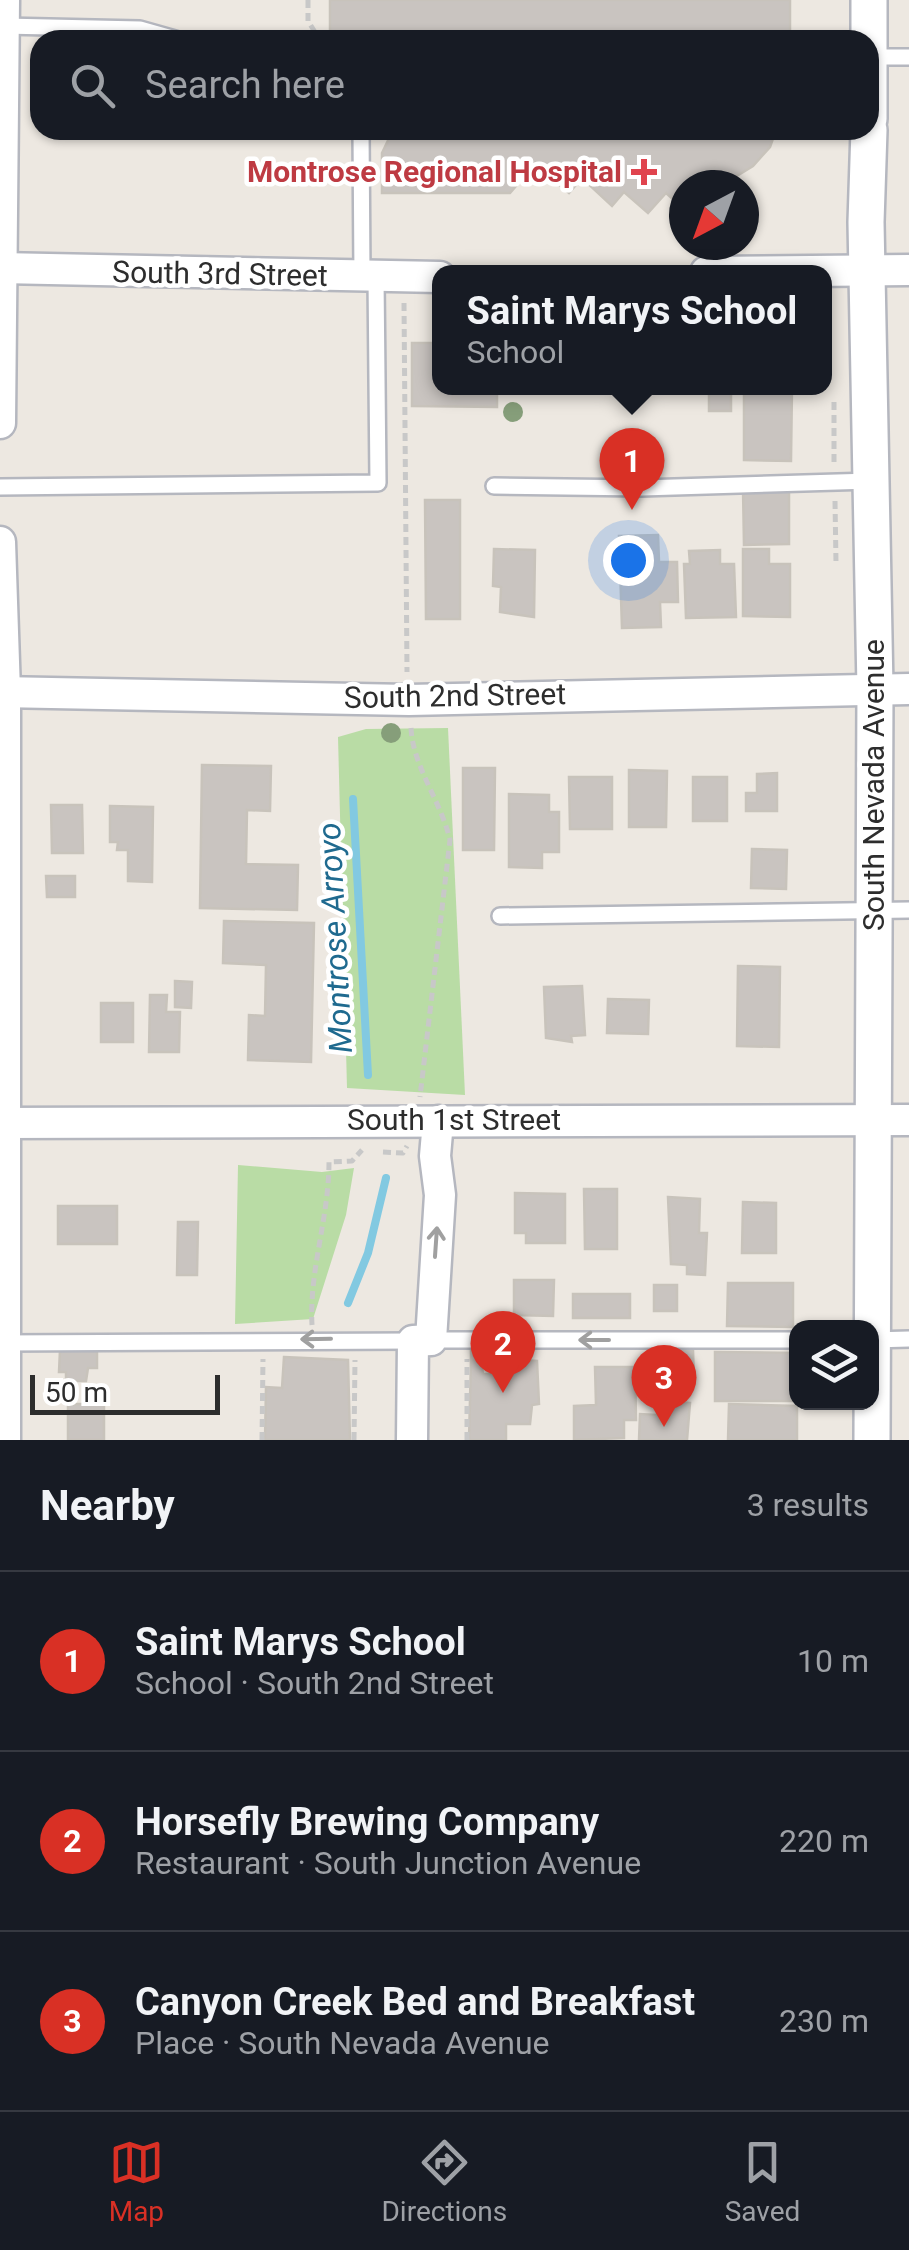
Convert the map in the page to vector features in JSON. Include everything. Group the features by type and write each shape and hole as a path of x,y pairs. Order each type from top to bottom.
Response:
{"street":[{"path":"869,0 870,30"},
{"path":"0,423 4,13"},
{"name":"South Nevada Avenue","path":"869,140 871,482 892,689 874,910 873,1120 888,1339 872,1440"},
{"name":"South 3rd Street","path":"2,268 432,277"},
{"path":"832,270 909,270"},
{"path":"0,542 5,1440"},
{"name":"South 2nd Street","path":"3,692 409,700 892,689"},
{"path":"412,1440 440,1195 429,1109"},
{"name":"South 1st Street","path":"3,1123 429,1109 909,1120"}],"lane":[{"path":"4,13 140,30"},
{"path":"879,57 909,57"},
{"path":"0,488 378,483 362,140"},
{"path":"494,486 642,488 871,482"},
{"path":"500,916 909,910"},
{"path":"3,1343 789,1340"}],"path":[{"path":"308,0 308,22 313,30"},
{"path":"404,298 406,670"},
{"path":"834,400 834,465"},
{"path":"835,495 836,563"},
{"path":"412,730 412,747 441,808 450,840 429,1109"},
{"path":"312,1328 310,1287 329,1200 330,1162 352,1161 359,1150 403,1154 407,1148"},
{"path":"466,1440 467,1351"},
{"path":"262,1440 262,1360 275,1360"},
{"path":"354,1440 355,1360"}],"green space":[{"path":"448,728 465,1095 347,1088 338,737 366,729"},
{"path":"238,1165 322,1172 354,1168 346,1215 313,1319 235,1324"}],"building":[{"path":"330,0 790,0 790,30 330,30"},
{"name":"Montrose Regional Hospital","path":"388,140 772,140 746,170 669,170 669,196 666,193 648,213 624,192 612,206 582,178 569,193 535,164 510,193 382,193 382,153"},
{"path":"412,343 432,343 432,395 497,395 497,407 412,406"},
{"path":"709,395 731,395 731,411 709,411"},
{"path":"744,395 792,395 791,461 744,460"},
{"path":"743,489 789,489 789,544 744,545"},
{"path":"425,500 460,500 460,619 426,619"},
{"path":"658,535 659,562 677,562 678,602 660,602 661,627 622,628 619,536"},
{"path":"494,549 535,550 534,617 500,612 501,587 493,586"},
{"path":"743,549 769,549 769,564 790,564 790,617 743,616"},
{"path":"720,550 720,564 734,564 736,617 686,618 684,564 690,564 689,551"},
{"path":"202,765 271,766 270,811 247,810 246,864 298,865 297,910 200,908"},
{"path":"463,768 495,768 494,850 463,850"},
{"path":"629,770 667,771 666,827 629,827"},
{"path":"777,773 777,811 746,811 746,793 757,793 757,774"},
{"path":"569,777 612,777 612,829 570,829"},
{"path":"693,777 727,777 727,821 693,821"},
{"path":"509,794 549,795 549,812 559,812 559,852 542,852 542,868 509,867"},
{"path":"51,805 82,805 83,853 52,853"},
{"path":"110,806 153,807 152,882 128,881 128,850 117,850 118,842 110,842"},
{"path":"752,849 787,850 786,889 751,888"},
{"path":"46,876 75,876 75,897 47,897"},
{"path":"224,921 314,923 311,1062 248,1060 249,1015 265,1016 266,965 223,963"},
{"path":"738,966 780,967 779,1047 737,1046"},
{"path":"175,981 192,982 191,1008 175,1007"},
{"path":"582,986 585,1035 571,1036 572,1042 546,1038 544,987"},
{"path":"150,995 167,995 166,1012 180,1012 179,1052 149,1052"},
{"path":"608,999 649,1000 648,1034 607,1033"},
{"path":"101,1003 133,1003 133,1042 101,1042"},
{"path":"584,1189 617,1189 617,1249 585,1249"},
{"path":"515,1193 565,1194 565,1243 526,1243 526,1233 515,1233"},
{"path":"668,1197 700,1199 699,1233 707,1233 705,1275 687,1274 687,1265 671,1264"},
{"path":"743,1202 776,1203 776,1253 742,1253"},
{"path":"58,1206 117,1206 117,1244 58,1244"},
{"path":"178,1222 198,1222 197,1275 177,1275"},
{"path":"514,1280 554,1280 553,1316 514,1315"},
{"path":"728,1283 793,1283 793,1320 789,1320 789,1327 727,1326"},
{"path":"654,1285 677,1285 677,1311 654,1311"},
{"path":"573,1294 630,1294 630,1318 573,1318"},
{"path":"60,1350 97,1351 97,1368 88,1368 86,1381 66,1381 66,1372 59,1372"},
{"path":"500,1350 524,1351 524,1360 500,1359"},
{"path":"693,1350 694,1379 667,1380 666,1374 653,1374 652,1351"},
{"path":"471,1351 494,1351 494,1361 471,1360"},
{"path":"715,1352 789,1353 789,1401 715,1401"},
{"path":"284,1357 348,1360 350,1440 265,1440 266,1387 282,1388"},
{"path":"471,1360 481,1361 483,1374 508,1374 508,1382 522,1360 537,1361 539,1404 532,1405 530,1424 506,1424 506,1440 469,1440"},
{"path":"595,1367 635,1367 636,1420 624,1420 624,1438 574,1440 574,1406 596,1405"},
{"path":"658,1401 690,1403 687,1440 639,1440 640,1414 657,1415"},
{"path":"68,1404 104,1404 104,1440 68,1440"},
{"path":"729,1404 789,1406 789,1410 797,1410 797,1440 728,1440"}],"waterway":[{"name":"Montrose Arroyo","path":"353,799 368,1075"},
{"name":"Montrose Arroyo","path":"348,1303 368,1253 386,1178"}],"place":[{"name":"Montrose Regional Hospital","path":"644,172"},
{"name":"Saint Marys School","path":"632,510"},
{"name":"Horsefly Brewing Company","path":"503,1393"},
{"name":"Canyon Creek Bed and Breakfast","path":"664,1427"}]}
